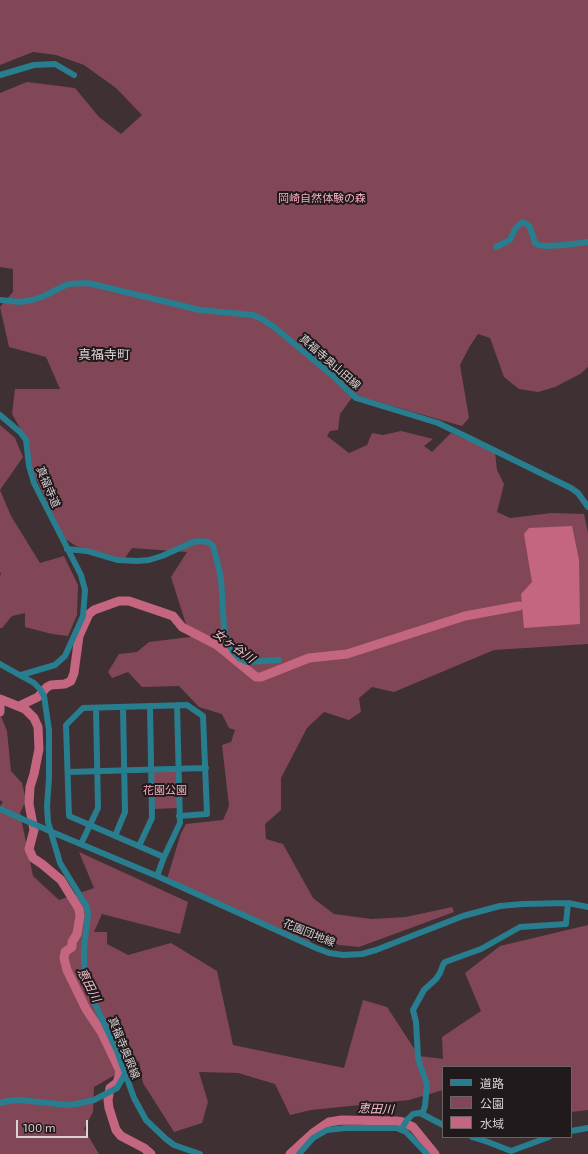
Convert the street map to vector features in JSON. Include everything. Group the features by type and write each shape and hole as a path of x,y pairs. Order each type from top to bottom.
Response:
{"street":[{"path":"0,75 34,65 55,64 74,75"},
{"path":"496,247 510,240 515,229 521,223 525,223 530,227 535,243 538,245 565,245 588,242"},
{"name":"真福寺奥山田線","path":"0,300 20,302 32,300 42,297 68,284 88,283 200,310 253,315 262,319 333,376 356,398 438,423 571,488 578,493 588,507"},
{"name":"真福寺道","path":"0,415 20,432 26,440 28,466 34,483 81,575 85,590 83,616 65,656 55,665 21,675"},
{"path":"67,549 87,551 117,560 138,561 149,560 162,556 194,542 208,542 213,546 216,557 220,578 224,628 227,641 233,652 239,658 247,662 279,660"},
{"name":"真福寺奥殿線","path":"0,664 37,685 44,696 49,730 48,822 60,863 87,907 88,914 84,948 84,964 95,1004 117,1051 134,1098 146,1120 174,1144 200,1154"},
{"path":"157,876 180,823 177,705"},
{"path":"164,857 69,816 66,725 83,708 187,705 204,716 207,814 179,816"},
{"path":"139,846 152,818 150,706"},
{"path":"81,844 98,808 96,708"},
{"path":"115,836 125,812 122,708"},
{"path":"68,772 206,768"},
{"name":"花園団地線","path":"0,809 157,876 316,948 343,956 362,954 376,950 463,916 500,906 523,904 568,904 588,907"},
{"path":"402,1129 406,1121 414,1114 423,1112 425,1106 427,1084 418,1056 416,1022 413,1010 424,990 436,979 446,962 481,949 520,927 566,924 568,904"},
{"path":"0,1103 20,1100 67,1105 94,1100 117,1088 125,1074"},
{"path":"420,1113 442,1124"},
{"path":"299,1154 313,1138 327,1130 346,1128 402,1129 410,1135 427,1154"},
{"path":"572,1131 588,1128"},
{"path":"475,1138 511,1151 545,1138"}],"green space":[{"name":"岡崎自然体験の森","path":"0,0 588,0 588,367 580,374 555,387 538,392 519,389 504,377 490,338 478,334 460,365 469,418 462,426 354,395 340,414 338,430 330,431 327,436 349,453 367,445 372,433 383,435 401,431 433,439 424,446 432,452 451,433 495,452 497,470 504,484 497,512 510,518 552,513 584,514 588,533 588,644 494,650 394,692 372,687 359,698 361,712 349,720 324,712 307,728 281,778 281,810 265,824 266,839 283,844 313,898 334,914 372,919 406,917 452,907 454,912 359,947 339,945 320,935 310,942 167,879 181,833 186,824 223,820 229,806 222,745 231,742 235,730 229,728 222,714 199,707 179,686 142,687 128,672 112,678 108,672 119,654 137,652 149,642 190,637 171,577 187,552 132,548 124,559 76,546 64,538 33,472 27,440 12,414 15,389 60,389 46,357 9,347 0,307 13,292 13,269 0,267 0,93 27,82 75,88 99,117 121,134 142,115 116,88 84,65 56,55 33,52 0,65"},
{"path":"0,425 15,438 23,457 0,490"},
{"path":"0,490 11,516 40,563 64,556 78,585 77,615 68,636 52,634 25,627 25,613 12,616 2,628 0,628"},
{"path":"0,714 7,731 11,771 22,783 26,800 20,813 33,876 59,900 94,888 79,852 188,902 180,934 102,914 94,932 107,932 107,944 128,955 171,943 217,971 233,1045 344,1068 363,1000 387,1007 419,1056 443,1059 442,1037 481,1011 465,973 500,946 588,925 588,1110 572,1112 572,1066 442,1066 442,1090 409,1100 311,1110 290,1115 275,1084 238,1073 199,1072 208,1102 202,1123 174,1132 143,1083 139,1061 94,1087 93,1112 84,1129 99,1154 0,1154 0,806 3,802 0,800"},
{"name":"花園公園","path":"177,771 178,808 153,809 152,772"}],"water":[{"path":"572,526 579,560 580,624 524,628 521,594 532,582 524,534 529,528"}],"waterway":[{"name":"女ヶ谷川","path":"19,706 38,697 47,687 51,685 65,684 71,681 74,673 79,636 89,614 94,610 119,601 129,601 173,616 182,627 217,645 256,677 261,677 309,658 347,654 465,616 519,606"},
{"name":"恵田川","path":"0,699 25,709 34,718 38,727 39,749 30,787 29,804 34,830 29,849 33,858 61,880 79,909 80,916 77,934 72,942 72,947 65,952 64,958 67,970 86,1009 102,1033 120,1071 117,1083 110,1088 108,1100 116,1130 121,1136 144,1148 151,1154"},
{"path":"0,706 0,712"},
{"name":"恵田川","path":"290,1154 313,1133 329,1122 342,1120 403,1122 413,1127 435,1154"}],"district":[{"name":"真福寺町","path":"104,355"}]}
